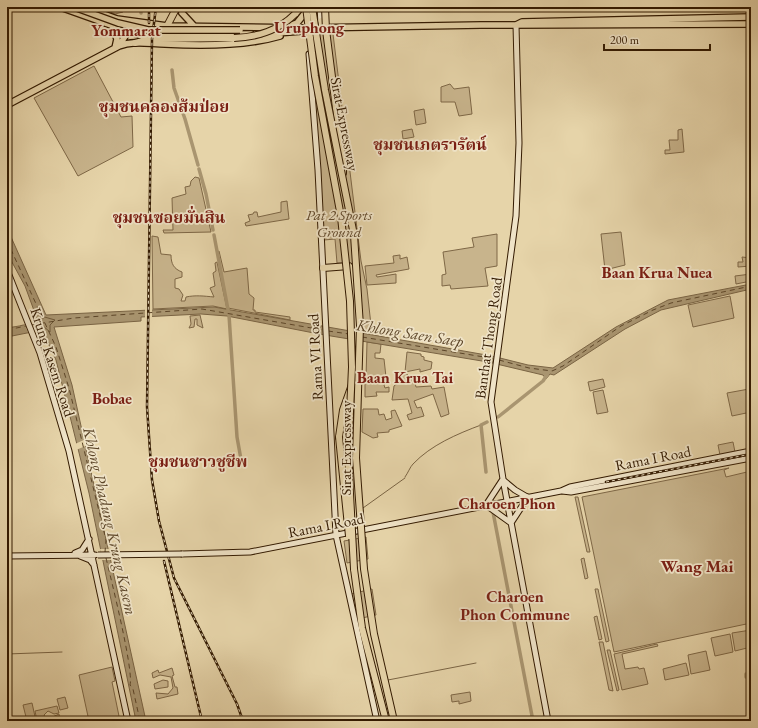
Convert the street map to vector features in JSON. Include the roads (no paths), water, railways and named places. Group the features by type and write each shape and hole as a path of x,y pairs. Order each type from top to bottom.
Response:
{"highway":[{"path":"167,26 177,7"},
{"path":"131,32 149,36 234,38 258,35 275,29 289,20 301,7"},
{"name":"Sirat Expressway","path":"312,7 320,59 354,235 359,302 360,362 355,441 364,569 374,634 394,721"},
{"path":"324,7 324,29 343,163 343,175"},
{"path":"324,29 328,7"},
{"name":"Sirat Expressway","path":"305,9 315,76 341,217 349,294 352,367 348,456 354,569 362,628 386,721"},
{"path":"135,43 149,36"},
{"path":"322,268 350,267 352,270 355,376 342,410 339,442 346,519 354,569"}],"main road":[{"path":"60,7 131,32"},
{"path":"74,7 118,23 148,30 240,30 290,28"},
{"path":"84,7 101,14 131,22 195,27 290,26 301,20 305,9"},
{"path":"320,7 321,21 324,29"},
{"name":"Rama VI Road","path":"305,9 312,86 336,535 373,701 376,706 378,721"},
{"path":"182,13 195,27"},
{"path":"516,25 522,22 751,17"},
{"path":"131,22 131,32"},
{"path":"117,47 131,32 147,24"},
{"path":"254,27 324,29 516,25 751,24"},
{"name":"Banthat Thong Road","path":"516,25 519,143 516,216 491,402 503,480 548,721"},
{"path":"112,26 117,39 117,47"},
{"path":"167,26 167,35"},
{"path":"149,36 286,33 302,32 307,28"},
{"path":"7,105 117,47 135,43 165,44 256,42 286,33"},
{"name":"Krung Kasem Road","path":"7,270 33,333 69,451 89,539 95,555 95,567 128,721"},
{"name":"Rama I Road","path":"580,488 751,451"},
{"name":"Rama I Road","path":"7,556 237,554 528,497 751,458"},
{"path":"503,480 515,490 528,497 511,522 486,505 503,480"},
{"path":"74,555 82,550 89,539"},
{"path":"74,555 90,560 95,567"}],"water":[{"path":"7,228 46,315 214,307 492,356 528,365 553,368 616,327 668,300 751,284 751,289 661,310 625,329 554,375 550,374 546,379 543,375 488,362 319,334 227,316 201,314 141,317 141,321 54,327 72,385 146,721 136,721 89,493 56,360 42,330 7,337 7,328 27,324 36,316 25,286 7,253"}],"waterway":[{"path":"140,7 141,13"},
{"path":"172,70 174,88 185,119 198,165"},
{"path":"199,169 206,194 213,230"},
{"path":"214,235 229,315 237,437 242,465"},
{"path":"498,417 543,381 547,375"},
{"path":"486,472 481,425 487,422"},
{"path":"405,477 413,464 428,451 454,436 481,425"},
{"path":"363,508 405,478"},
{"path":"493,512 533,721"},
{"path":"7,654 62,652"},
{"path":"388,680 476,663"},
{"path":"748,683 751,700"}],"railway":[{"path":"149,7 149,23"},
{"path":"156,7 152,39 147,407 152,480 159,521 174,578 237,704 243,721"},
{"path":"606,482 751,454"},
{"path":"164,561 202,721"}],"district":[{"name":"Uruphong","path":"309,27"},
{"name":"Yommarat","path":"126,30"},
{"name":"ชุมชนคลองส้มป่อย","path":"164,106"},
{"name":"ชุมชนเภตรารัตน์","path":"430,144"},
{"name":"ชุมชนซอยมั่นสิน","path":"169,217"},
{"name":"Baan Krua Nuea","path":"657,272"},
{"name":"Baan Krua Tai","path":"405,377"},
{"name":"Bobae","path":"112,398"},
{"name":"ชุมชนชาวชูชีพ","path":"198,461"},
{"name":"Charoen Phon","path":"507,503"},
{"name":"Wang Mai","path":"697,566"},
{"name":"Charoen Phon Commune","path":"515,605"}],"park label":[{"name":"Pat 2 Sports Ground","path":"339,222"}],"water label":[{"name":"Khlong Saen Saep","path":"410,333"},
{"name":"Khlong Phadung Krung Kasem","path":"110,521"}]}
